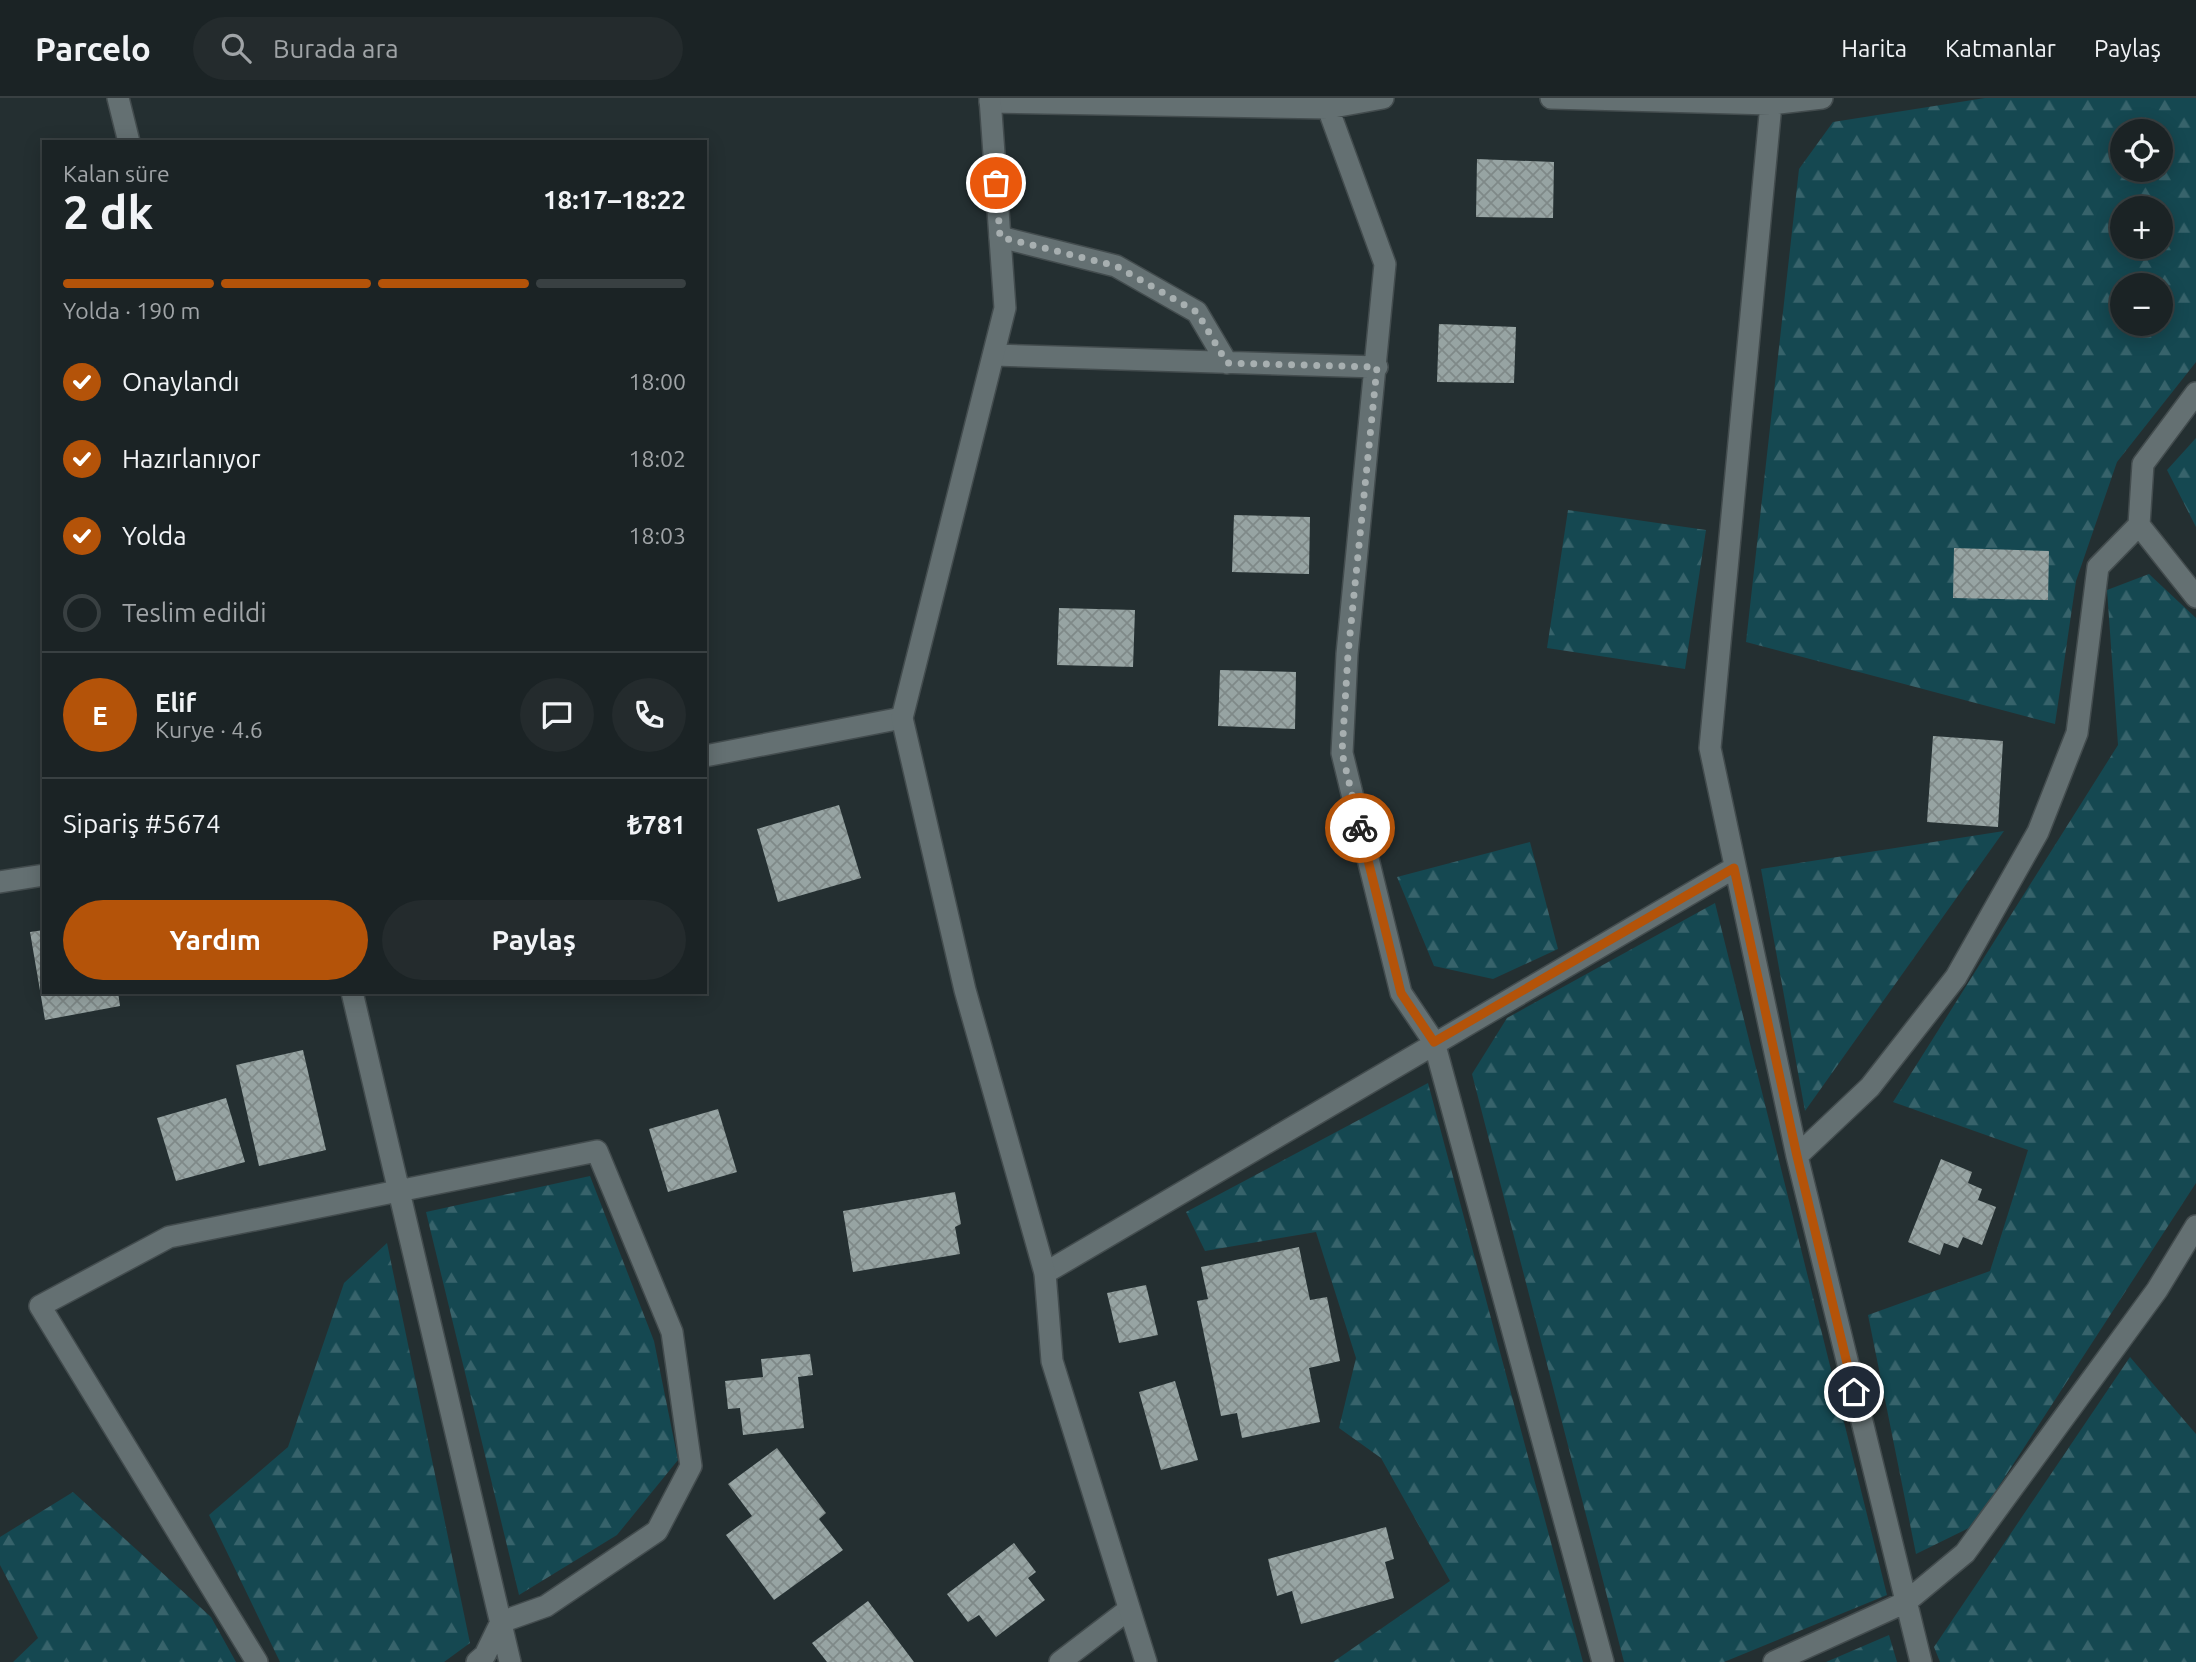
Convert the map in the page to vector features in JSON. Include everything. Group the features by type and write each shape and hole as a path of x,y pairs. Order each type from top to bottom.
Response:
{"street":[{"path":"118,98 128,140"},
{"path":"1146,1662 1052,1361 1045,1273 965,990 902,718 1006,308 990,100 1328,108 1383,98"},
{"path":"1551,98 1771,104 1822,98"},
{"path":"1771,104 1710,748 1797,1156 1921,1662"},
{"path":"1328,108 1385,264 1348,654 1342,753 1401,993 1434,1042 1603,1662"},
{"path":"1000,237 1116,266 1197,312 1227,363"},
{"path":"994,355 1377,367"},
{"path":"1797,1156 1870,1087 1956,977 2038,832 2077,733 2098,566 2139,525 2143,464 2196,393"},
{"path":"2139,525 2196,597"},
{"path":"707,756 902,718"},
{"path":"1045,1273 1734,868"},
{"path":"0,882 42,875"},
{"path":"352,994 510,1662"},
{"path":"257,1662 40,1306 169,1237 597,1151 672,1332 691,1466 657,1531 546,1606 500,1622 485,1655 477,1662"},
{"path":"1774,1662 1906,1602 1965,1553 2157,1290 2196,1226"},
{"path":"1060,1662 1128,1610"}],"green space":[{"path":"1985,98 2196,98 2196,362 2117,462 2076,581 2055,724 1746,642 1799,169 1833,122"},
{"path":"2196,438 2196,527 2167,470"},
{"path":"1568,510 1706,530 1685,669 1547,648"},
{"path":"2149,574 2196,618 2196,1183 1973,1526 1916,1554 1868,1315 1990,1271 2028,1150 1893,1102 2118,745 2107,590"},
{"path":"2004,831 1805,1111 1761,869"},
{"path":"1530,842 1558,949 1493,979 1434,966 1397,877"},
{"path":"1715,903 1887,1595 1724,1662 1624,1662 1472,1074 1507,1018"},
{"path":"1428,1083 1583,1662 1333,1662 1450,1581 1381,1458 1339,1428 1356,1358 1316,1232 1205,1251 1186,1212"},
{"path":"590,1176 654,1341 678,1460 617,1535 519,1595 426,1212"},
{"path":"387,1243 470,1643 444,1662 280,1662 209,1515 288,1447 344,1283"},
{"path":"2130,1357 2196,1434 2196,1662 1940,1662 1934,1647"},
{"path":"73,1492 211,1617 236,1662 13,1662 38,1638 0,1565 0,1537"},
{"path":"1889,1635 1897,1662 1826,1662"}],"building":[{"path":"1477,159 1554,162 1553,218 1476,217"},
{"path":"1439,324 1516,327 1514,383 1437,382"},
{"path":"1234,515 1310,517 1309,574 1232,572"},
{"path":"1954,548 2049,551 2048,600 1953,598"},
{"path":"1059,608 1135,610 1133,667 1057,665"},
{"path":"1220,670 1296,672 1295,729 1218,726"},
{"path":"1933,736 2003,741 1998,827 1927,822"},
{"path":"839,805 861,878 778,902 757,829"},
{"path":"42,930 42,994 118,994 120,1006 45,1020 30,932"},
{"path":"303,1050 326,1150 259,1166 236,1065"},
{"path":"226,1098 245,1162 176,1181 157,1118"},
{"path":"718,1109 737,1172 668,1192 649,1129"},
{"path":"1941,1159 1972,1172 1968,1183 1982,1189 1978,1200 1996,1207 1982,1245 1963,1237 1958,1248 1944,1243 1940,1255 1908,1242"},
{"path":"955,1192 961,1224 955,1227 960,1254 853,1272 843,1211"},
{"path":"1299,1247 1310,1300 1327,1297 1340,1361 1309,1368 1320,1422 1242,1438 1237,1413 1221,1416 1197,1301 1208,1299 1201,1267"},
{"path":"1146,1285 1158,1335 1119,1343 1107,1293"},
{"path":"810,1354 813,1375 798,1377 804,1428 743,1435 740,1408 728,1409 725,1381 763,1377 761,1359"},
{"path":"1175,1381 1198,1460 1161,1470 1139,1392"},
{"path":"777,1448 826,1513 819,1519 843,1550 774,1600 726,1535 752,1516 728,1484"},
{"path":"1386,1527 1394,1559 1385,1562 1394,1598 1301,1624 1292,1591 1277,1596 1268,1559"},
{"path":"1014,1543 1036,1572 1028,1578 1045,1600 996,1637 979,1615 968,1622 947,1594"},
{"path":"868,1601 914,1662 827,1662 812,1643"}],"way so far":[{"path":"996,183 1000,237 1116,266 1197,312 1227,363 1377,367 1348,654 1342,753 1360,828"}],"route":[{"path":"1360,828 1401,993 1434,1042 1734,868 1797,1156 1854,1392"}]}
